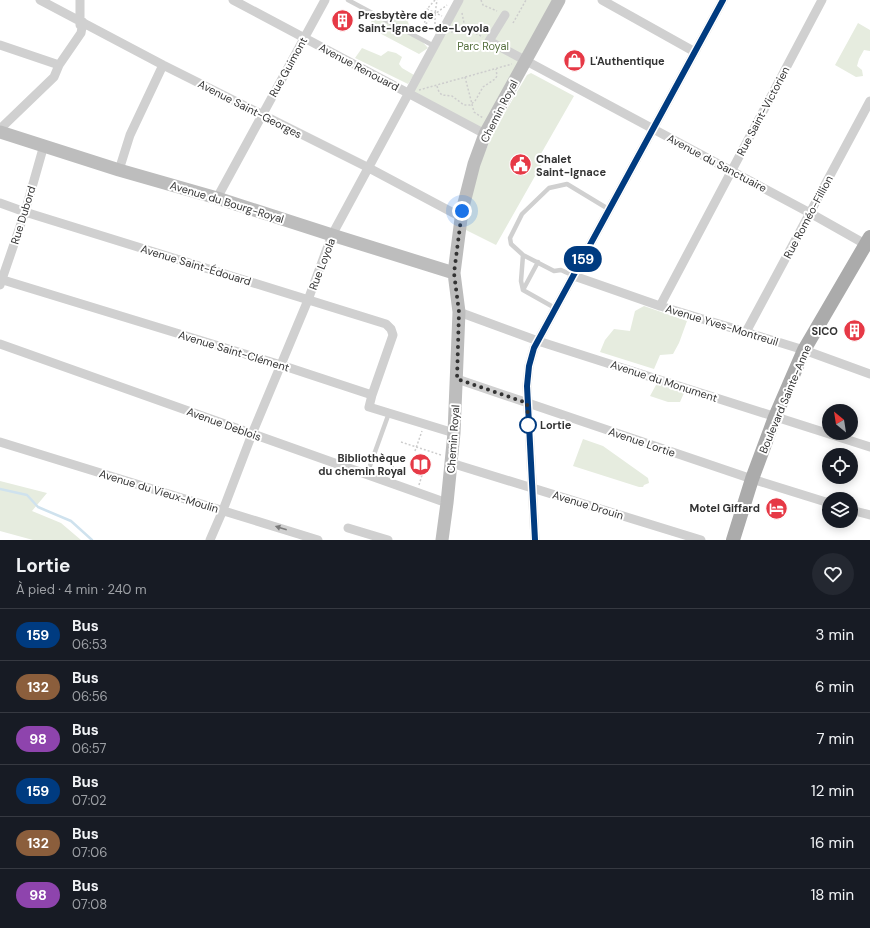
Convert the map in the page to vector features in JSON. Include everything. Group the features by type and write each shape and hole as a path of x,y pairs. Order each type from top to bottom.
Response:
{"main road":[{"name":"Chemin Royal","path":"444,540 454,433 457,379 459,312 454,273 461,217 474,164 485,134 559,0"},
{"name":"Avenue du Bourg-Royal","path":"0,130 119,170 217,198 454,273"},
{"name":"Boulevard Sainte-Anne","path":"733,540 752,479 775,417 804,350 868,240"}],"street":[{"name":"Avenue Saint-Georges","path":"40,0 163,66 369,168 461,217"},
{"path":"0,130 54,77 81,33 80,0"},
{"name":"Avenue Renouard","path":"233,0 485,134"},
{"name":"Rue Guimont","path":"217,198 325,0"},
{"path":"602,0 696,52"},
{"path":"535,540 527,403 529,366 534,348 723,0"},
{"name":"Rue Saint-Victorien","path":"660,306 822,0"},
{"name":"Rue Loyola","path":"210,540 308,300 332,235 439,36 460,3"},
{"path":"489,41 505,15"},
{"name":"Avenue du Sanctuaire","path":"489,41 810,213 868,240"},
{"path":"0,45 49,60 60,65"},
{"path":"119,170 130,135 163,66"},
{"name":"Rue Roméo-Fillion","path":"746,332 870,101"},
{"name":"Rue Dubord","path":"1,281 44,145"},
{"name":"Avenue Saint-Édouard","path":"0,203 24,212 386,324 391,329 393,335 372,395"},
{"name":"Avenue Yves-Montreuil","path":"574,276 660,306 804,350 870,374"},
{"name":"Avenue Saint-Clément","path":"1,281 281,365 372,395"},
{"name":"Avenue du Monument","path":"459,312 538,341 870,447"},
{"name":"Avenue Deblois","path":"0,344 448,503"},
{"name":"Avenue Lortie","path":"457,379 752,479 822,501"},
{"path":"372,395 369,407 454,433"},
{"name":"Avenue du Vieux-Moulin","path":"0,442 318,540"},
{"name":"Avenue Drouin","path":"451,461 532,488 701,540"},
{"path":"858,512 870,516"},
{"path":"348,528 388,540"}],"lane":[{"path":"348,0 434,46"},
{"path":"574,276 560,270 554,271 523,254 511,244 510,238 522,214 549,188 567,184 610,210"},
{"path":"523,254 521,281 523,290 555,308"},
{"path":"523,290 538,262"},
{"path":"367,474 388,413"}],"path":[{"path":"436,0 427,10 424,26 447,4"},
{"path":"435,14 436,0"},
{"path":"481,0 483,5 515,20"},
{"path":"514,23 526,0"},
{"path":"460,3 465,28"},
{"path":"427,10 449,19"},
{"path":"439,36 465,28 489,41"},
{"path":"409,93 525,60"},
{"path":"436,86 439,92 452,96 464,105 472,104 483,87 495,79 497,76 496,69"},
{"path":"465,77 474,112 492,122"},
{"path":"415,451 424,424"},
{"path":"401,442 416,446 451,461"},
{"path":"392,466 403,470"},
{"path":"417,492 422,475"}],"green space":[{"name":"Parc Royal","path":"459,0 559,0 485,134 409,93"},
{"path":"377,11 398,20 402,14 408,22 410,28 428,48 419,54 370,28 371,22"},
{"path":"858,23 870,30 870,51 864,50 859,59 857,66 862,70 863,76 856,77 835,65"},
{"path":"362,48 381,56 388,51 396,53 402,57 399,64 402,68 414,75 408,84 355,58"},
{"path":"531,73 574,96 538,159 543,162 496,245 464,229 475,181 484,154 504,114 527,75"},
{"path":"644,306 687,321 679,343 673,354 660,355 654,369 600,352 605,340 614,329 630,331 635,311"},
{"path":"656,385 666,385 684,393 680,402 668,402 650,396"},
{"path":"583,439 603,446 648,478 649,483 643,487 639,487 573,466"},
{"path":"0,481 47,493 32,511 61,523 81,540 33,540 0,531"}],"waterway":[{"path":"0,489 27,495 38,507 71,521 92,540"}],"bus line":[{"name":"159","path":"535,540 527,403 529,366 534,348 723,0"}],"place":[{"name":"Presbytère de Saint-Ignace-de-Loyola","path":"343,21"},
{"name":"L'Authentique","path":"575,61"},
{"name":"Chalet Saint-Ignace","path":"521,165"},
{"name":"SICO","path":"854,331"},
{"name":"Lortie","path":"528,425"},
{"name":"Bibliothèque du chemin Royal","path":"421,464"},
{"name":"Motel Giffard","path":"776,508"}],"route":[{"path":"462,211 454,273 459,312 457,379 527,403 529,432 528,425"}]}
